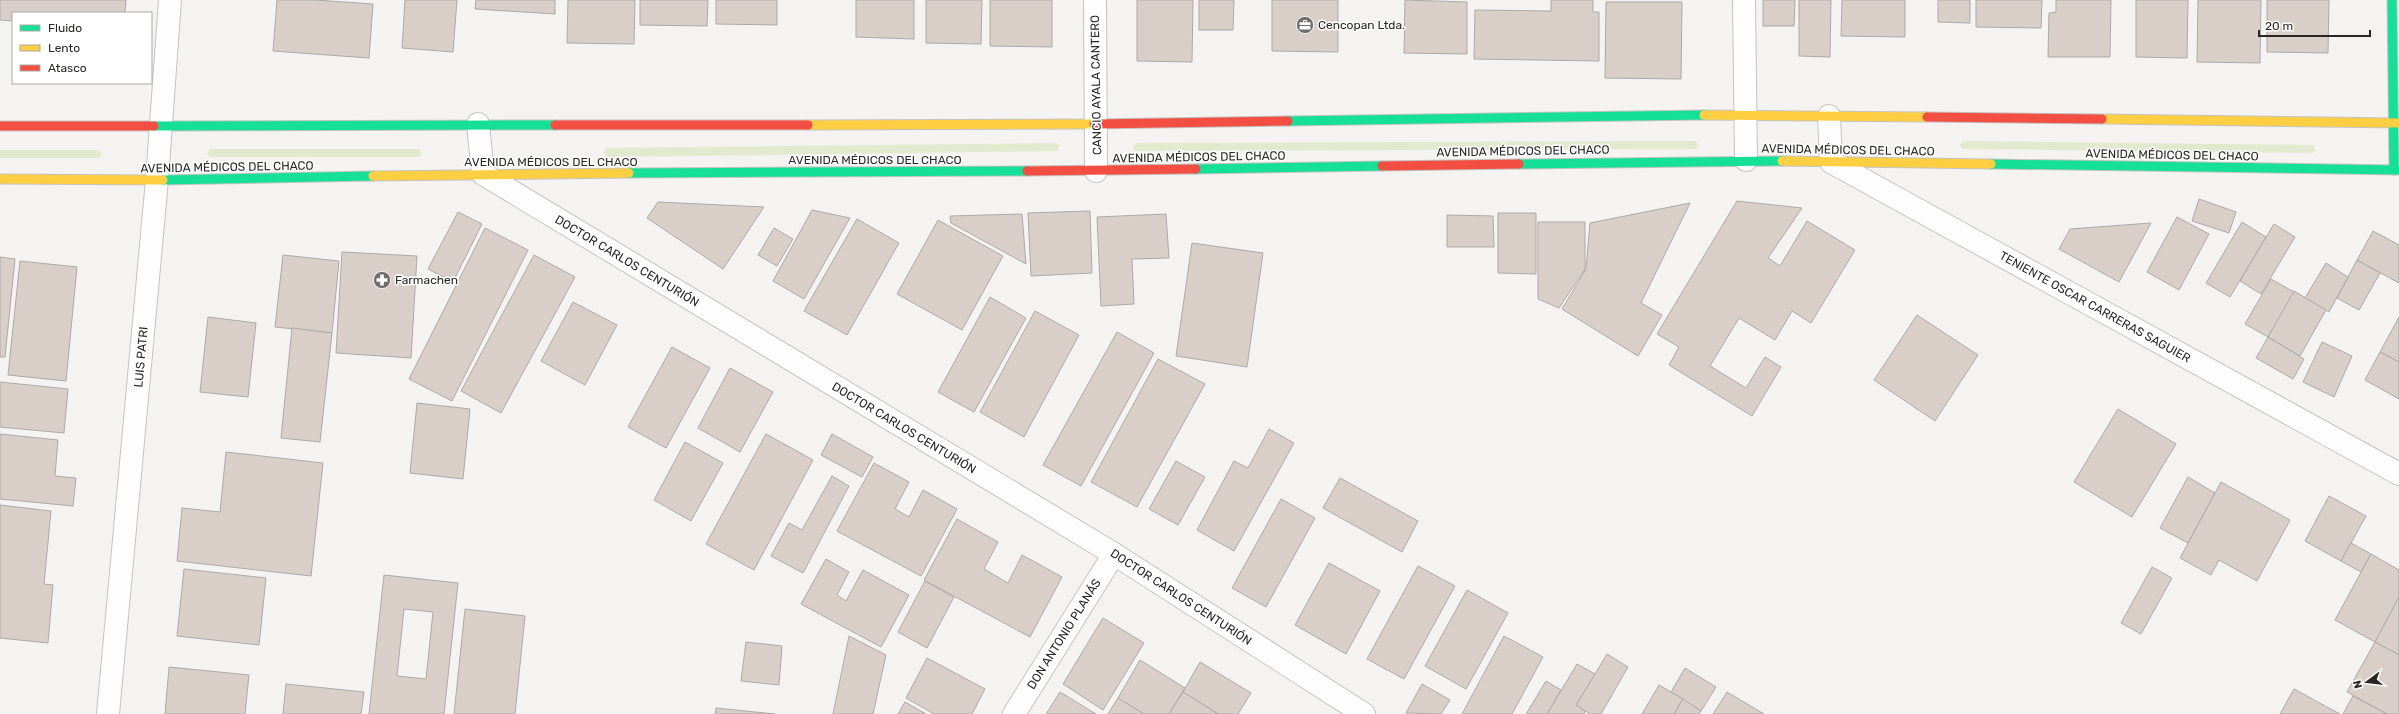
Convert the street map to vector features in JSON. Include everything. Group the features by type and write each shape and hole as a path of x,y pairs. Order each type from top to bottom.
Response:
{"main road":[{"path":"2392,0 2396,170"},
{"path":"0,126 161,124 1096,124 1745,114 2396,122"},
{"name":"AVENIDA MÉDICOS DEL CHACO","path":"0,179 157,180 483,174 1096,171 1746,160 2396,170"}],"street":[{"name":"LUIS PATRI","path":"108,714 157,180 170,0"},
{"name":"CANCIO AYALA CANTERO","path":"1095,0 1096,171"},
{"path":"1744,0 1746,160"},
{"path":"1829,116 1831,162"},
{"path":"478,124 483,174"},
{"name":"TENIENTE OSCAR CARRERAS SAGUIER","path":"1831,162 2399,474"},
{"name":"DOCTOR CARLOS CENTURIÓN","path":"483,174 1114,554 1364,714"},
{"name":"DON ANTONIO PLANÁS","path":"1014,714 1114,554"}],"green space":[{"path":"1696,141 1699,147 1696,149 1135,151 1133,147 1136,143"},
{"path":"1963,141 2313,145 2316,150 2313,153 1963,149 1960,146"},
{"path":"1057,143 1060,146 1057,151 607,157 604,153 606,148"},
{"path":"210,149 420,149 422,155 419,157 210,157 207,154"},
{"path":"0,150 99,150 102,155 99,158 0,158"}],"building":[{"path":"0,0 126,0 125,12 12,12 12,21 0,20"},
{"path":"277,0 315,0 373,4 369,58 273,51"},
{"path":"405,0 457,0 453,52 402,48"},
{"path":"476,0 555,0 555,14 475,9"},
{"path":"568,0 635,0 634,44 567,43"},
{"path":"640,0 708,0 707,26 640,25"},
{"path":"716,0 777,0 777,25 716,24"},
{"path":"856,0 914,0 914,39 856,37"},
{"path":"926,0 982,0 981,44 926,43"},
{"path":"990,0 1052,0 1052,47 990,46"},
{"path":"1137,0 1193,0 1192,62 1137,61"},
{"path":"1199,0 1234,0 1233,30 1199,30"},
{"name":"Cencopan Ltda.","path":"1272,0 1338,0 1338,52 1272,51"},
{"path":"1405,0 1467,2 1467,54 1404,53"},
{"path":"1551,0 1593,0 1593,12 1599,12 1599,61 1474,59 1475,10 1551,11"},
{"path":"1763,0 1795,0 1794,26 1763,26"},
{"path":"1799,0 1831,0 1830,57 1799,56"},
{"path":"1842,0 1905,0 1905,37 1841,36"},
{"path":"1938,0 1970,0 1970,23 1938,22"},
{"path":"1976,0 2042,0 2041,28 1976,27"},
{"path":"2056,0 2111,0 2110,57 2048,57 2049,13 2056,12"},
{"path":"2136,0 2188,0 2187,58 2136,57"},
{"path":"2198,0 2261,0 2260,63 2197,62"},
{"path":"2267,0 2329,0 2328,53 2267,52"},
{"path":"1606,2 1682,2 1681,79 1605,78"},
{"path":"2199,199 2236,212 2229,233 2192,221"},
{"path":"1737,201 1802,208 1768,258 1780,266 1807,221 1855,250 1811,323 1792,311 1775,340 1739,318 1710,366 1746,388 1765,357 1781,367 1752,416 1669,365 1679,347 1657,334"},
{"path":"658,202 764,207 723,269 647,218"},
{"path":"1690,203 1641,303 1662,315 1638,356 1562,309 1586,269 1590,223"},
{"path":"812,210 850,218 804,299 773,281"},
{"path":"1090,211 1092,273 1031,276 1028,213"},
{"path":"458,212 482,224 453,282 428,269"},
{"path":"1498,213 1536,213 1536,274 1498,273"},
{"path":"1022,214 1026,264 951,223 950,216"},
{"path":"1166,214 1169,258 1132,259 1134,304 1101,306 1097,217"},
{"path":"1447,215 1493,216 1494,247 1447,247"},
{"path":"2177,217 2209,234 2179,290 2147,272"},
{"path":"857,219 899,243 847,335 804,311"},
{"path":"938,220 1003,256 962,330 897,294"},
{"path":"1538,222 1585,222 1585,269 1559,308 1538,299"},
{"path":"2242,222 2266,237 2230,297 2206,283"},
{"path":"2151,223 2119,282 2059,249 2070,229"},
{"path":"2274,224 2295,237 2261,294 2240,281"},
{"path":"485,228 528,250 452,401 409,379"},
{"path":"774,228 793,239 777,266 758,255"},
{"path":"2373,231 2399,245 2399,283 2357,260"},
{"path":"1192,243 1263,253 1247,367 1176,356"},
{"path":"342,252 417,256 411,358 336,353"},
{"path":"283,255 339,261 332,333 275,327"},
{"path":"534,255 575,277 501,413 461,391"},
{"path":"0,257 15,259 5,357 0,357"},
{"path":"2357,260 2380,273 2359,310 2337,298"},
{"path":"20,261 77,267 66,381 8,375"},
{"path":"2326,263 2348,277 2329,312 2305,298"},
{"path":"2271,279 2294,292 2268,337 2245,324"},
{"path":"2294,291 2326,310 2300,356 2268,337"},
{"path":"990,297 1026,318 974,412 938,392"},
{"path":"573,302 617,325 585,385 541,361"},
{"path":"1035,311 1079,335 1024,437 980,412"},
{"path":"1917,315 1978,355 1935,421 1874,380"},
{"path":"208,317 256,323 248,397 200,392"},
{"path":"2399,317 2399,362 2380,352"},
{"path":"292,328 332,333 320,442 281,438"},
{"path":"1117,332 1154,353 1081,486 1043,465"},
{"path":"2268,337 2304,359 2293,379 2256,358"},
{"path":"2322,342 2352,356 2334,397 2303,382"},
{"path":"672,347 710,368 666,448 628,427"},
{"path":"2380,352 2399,362 2399,399 2365,380"},
{"path":"1158,359 1205,384 1137,507 1091,482"},
{"path":"730,368 773,392 740,452 698,428"},
{"path":"0,382 68,389 64,433 0,427"},
{"path":"417,403 470,409 463,479 410,473"},
{"path":"2118,409 2176,444 2132,517 2074,482"},
{"path":"1269,429 1294,443 1234,551 1197,530 1234,461 1248,468"},
{"path":"0,434 58,440 55,476 76,478 73,506 0,499"},
{"path":"766,434 813,460 754,570 706,544"},
{"path":"832,434 873,457 862,477 821,455"},
{"path":"685,442 723,463 691,521 654,500"},
{"path":"226,452 323,463 311,576 177,561 182,508 220,512"},
{"path":"1176,461 1205,477 1178,525 1149,509"},
{"path":"874,463 909,482 895,509 909,517 923,490 957,509 921,576 837,531"},
{"path":"832,476 849,486 803,573 771,556 789,523 802,530"},
{"path":"2188,477 2215,493 2188,543 2160,528"},
{"path":"1340,478 1418,521 1402,552 1323,508"},
{"path":"2221,482 2290,520 2257,581 2219,560 2211,575 2180,558"},
{"path":"2329,496 2366,516 2341,561 2305,541"},
{"path":"1281,499 1315,518 1266,607 1232,588"},
{"path":"0,505 51,511 44,584 53,585 48,643 0,638"},
{"path":"957,519 998,542 984,569 1008,583 1022,555 1062,577 1030,637 924,580"},
{"path":"2351,543 2371,554 2361,572 2341,561"},
{"path":"2371,554 2399,570 2399,597 2375,642 2335,620"},
{"path":"826,559 849,572 837,595 846,601 863,570 909,595 881,647 801,604"},
{"path":"1329,563 1380,591 1346,654 1295,625"},
{"path":"1418,566 1455,586 1404,679 1367,659"},
{"path":"2152,567 2172,578 2141,634 2121,623"},
{"path":"184,569 266,578 259,645 177,636"},
{"path":"384,575 458,583 444,714 369,714","holes":["404,609 433,612 426,679 397,676"]},
{"path":"925,581 954,597 927,648 898,632"},
{"path":"1467,590 1508,613 1466,689 1425,666"},
{"path":"2399,597 2399,655 2375,642"},
{"path":"465,609 525,616 515,714 454,714"},
{"path":"1103,618 1144,643 1103,710 1063,684"},
{"path":"849,636 886,655 873,714 833,714"},
{"path":"1504,636 1543,657 1512,714 1462,714"},
{"path":"746,642 782,646 779,685 741,681"},
{"path":"2375,642 2399,655 2399,714 2387,714 2347,692"},
{"path":"1607,654 1628,667 1601,714 1590,714 1576,705"},
{"path":"927,658 985,689 972,714 934,714 906,698"},
{"path":"1140,660 1185,688 1169,714 1144,714 1118,698"},
{"path":"1200,662 1251,693 1238,714 1218,714 1183,692"},
{"path":"1577,664 1595,674 1576,705 1585,711 1584,714 1547,714"},
{"path":"169,667 249,675 245,714 165,714"},
{"path":"1685,668 1716,687 1701,711 1671,692"},
{"path":"1546,681 1561,690 1547,714 1526,714"},
{"path":"286,684 364,692 361,714 283,714"},
{"path":"1422,684 1450,700 1441,714 1406,713"},
{"path":"1659,685 1683,699 1674,714 1642,714"},
{"path":"2294,689 2340,714 2280,714"},
{"path":"1060,692 1096,714 1046,714"},
{"path":"1183,692 1218,714 1169,714"},
{"path":"1727,692 1764,714 1713,714"},
{"path":"2353,696 2387,714 2343,714"},
{"path":"1118,698 1144,714 1108,714"},
{"path":"1683,699 1701,711 1699,714 1674,714"},
{"path":"905,702 926,714 898,714"},
{"path":"716,708 775,714 715,714"}],"traffic: fast":[{"path":"2392,0 2394,170"},
{"path":"1288,121 1704,115"},
{"path":"154,126 555,125"},
{"path":"1519,164 1782,161"},
{"path":"1991,164 2399,170"},
{"path":"1196,169 1382,166"},
{"path":"629,173 1027,171"},
{"path":"163,180 373,176"}],"traffic: slow":[{"path":"1704,115 1927,117"},
{"path":"2102,119 2399,123"},
{"path":"808,125 1094,124"},
{"path":"1782,161 1991,164"},
{"path":"373,176 629,173"},
{"path":"0,179 163,180"}],"traffic: jam":[{"path":"1927,117 2102,119"},
{"path":"1094,124 1288,121"},
{"path":"555,125 808,125"},
{"path":"0,126 154,126"},
{"path":"1382,166 1519,164"},
{"path":"1027,171 1196,169"}],"place":[{"name":"Cencopan Ltda.","path":"1305,25"},
{"name":"Farmachen","path":"382,280"}]}
